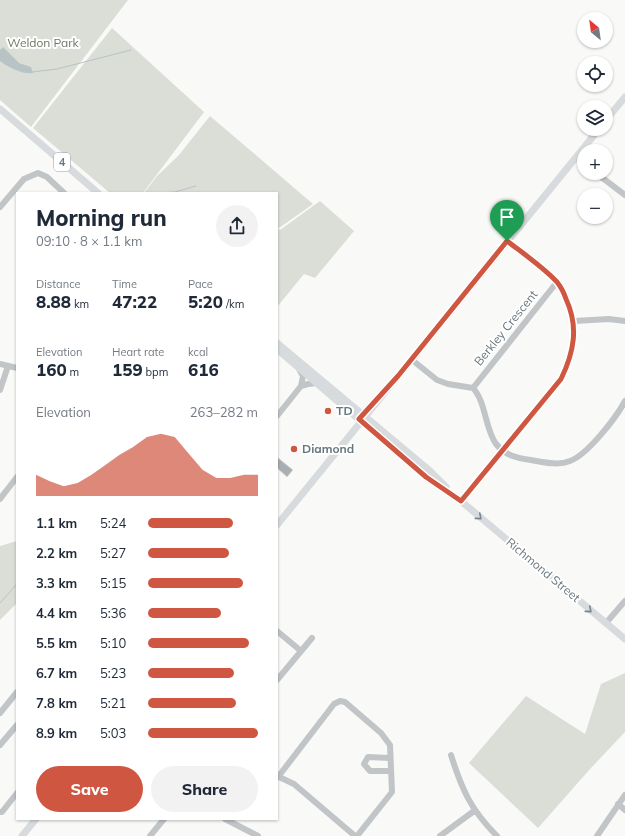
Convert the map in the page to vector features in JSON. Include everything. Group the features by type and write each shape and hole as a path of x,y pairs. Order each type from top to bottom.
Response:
{"main road":[{"path":"613,112 625,97"},
{"name":"4","path":"0,109 97,192"},
{"path":"279,522 593,136"},
{"name":"Richmond Street","path":"278,344 363,418 426,477 461,501 625,639"},
{"name":"Richmond Street","path":"278,350 317,383 363,418"},
{"path":"22,836 35,820"}],"street":[{"path":"0,207 24,179 38,173 47,177 63,192"},
{"path":"605,180 625,195"},
{"path":"461,501 561,379 569,363 572,352 574,321 571,309 557,282 507,241"},
{"name":"Berkley Crescent","path":"472,388 557,282"},
{"path":"574,321 609,319 625,321"},
{"path":"411,359 437,380 448,384 472,388 478,395 495,443 512,457 554,463 569,462 582,455 620,411 625,401"},
{"path":"0,364 16,368"},
{"path":"0,390 8,366"},
{"path":"278,415 301,386 303,376 299,368"},
{"path":"301,386 317,383"},
{"path":"0,498 16,478"},
{"path":"606,623 625,601"},
{"path":"278,632 301,651"},
{"path":"278,679 312,638"},
{"path":"0,713 16,693"},
{"path":"340,701 345,702 381,733 390,745 390,758 392,792 356,836 294,784 278,776 334,704 340,701"},
{"path":"0,744 16,726"},
{"path":"451,755 460,783 474,811 497,836"},
{"path":"390,758 368,757 364,764 370,771 391,771"},
{"path":"0,812 2,812 16,794"},
{"path":"597,836 624,797"},
{"path":"618,804 625,810"},
{"path":"440,836 474,811"},
{"path":"150,836 163,820"},
{"path":"227,820 258,836"}],"green space":[{"name":"Weldon Park","path":"0,0 128,0 31,127 0,100"},
{"path":"112,28 204,112 144,192 109,192 33,128"},
{"path":"210,116 313,204 279,228 278,192 145,192 157,176 179,155"},
{"path":"320,201 354,231 315,278 304,274 278,306 278,229 280,230"},
{"path":"16,541 16,604 0,620 0,546"},
{"path":"625,673 625,732 538,828 469,763 526,696 585,734 601,684"}],"shaded area":[{"path":"3,47 19,63 31,67 33,73 20,72 0,61 0,50"}],"building":[{"path":"278,458 293,470 287,477 278,469"}],"waterway":[{"path":"32,72 57,69 131,50"},
{"path":"175,192 196,186"},
{"path":"0,603 16,585"}],"place":[{"name":"TD","path":"328,411"},
{"name":"Diamond","path":"294,449"}],"route":[{"path":"507,241 560,286 571,309 574,321 573,346 569,363 561,379 461,501 426,477 359,419 398,376 507,241"}]}
